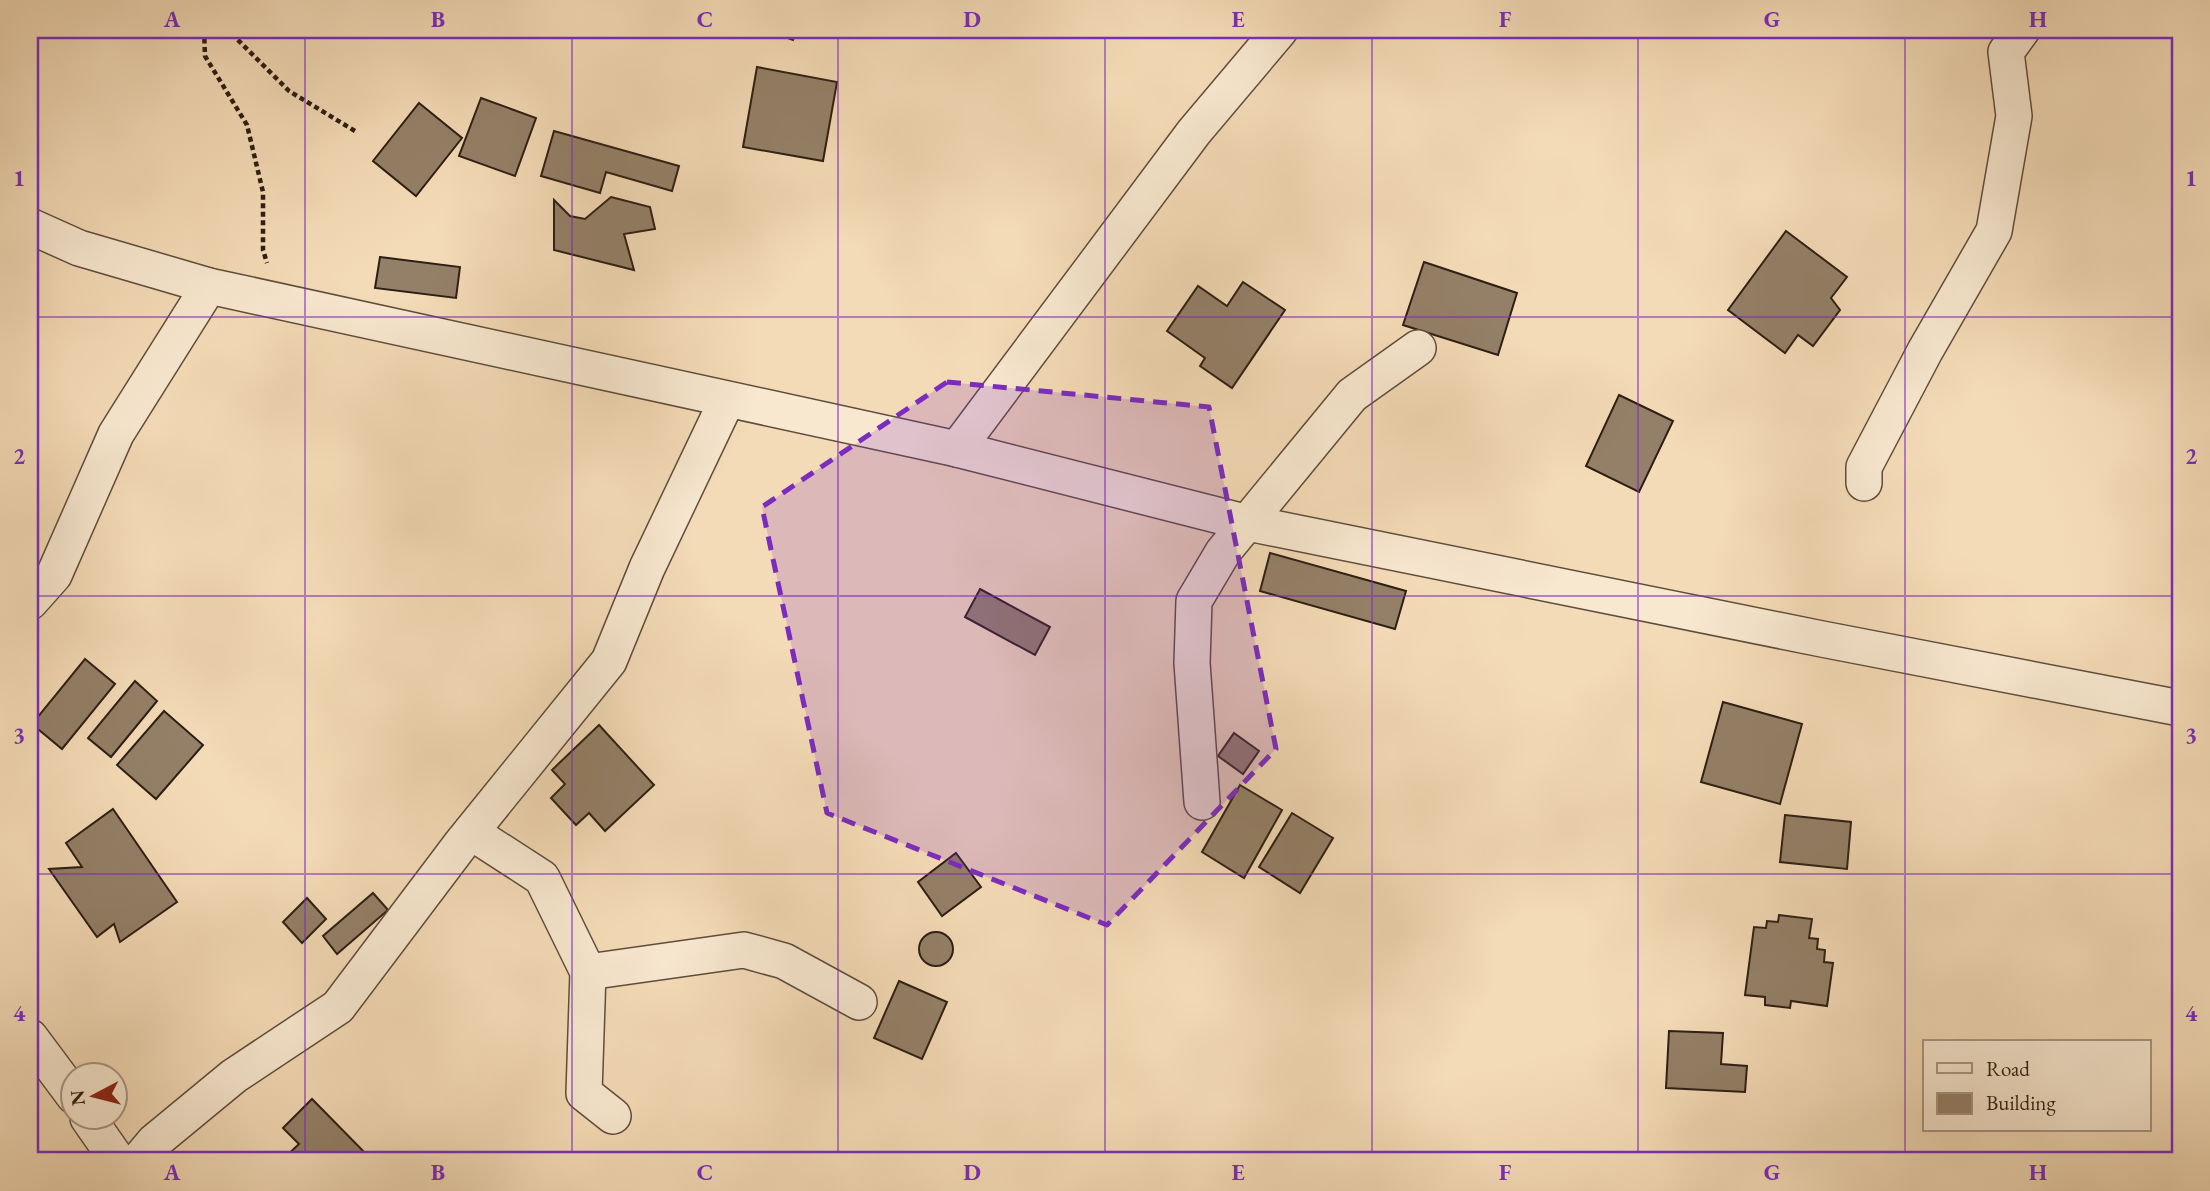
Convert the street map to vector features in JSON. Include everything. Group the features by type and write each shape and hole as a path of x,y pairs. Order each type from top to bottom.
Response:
{"street":[{"path":"957,449 1194,132 1280,30"},
{"path":"1864,483 1864,467 1925,351 1994,230 2014,117 2006,52 2022,30"},
{"path":"30,226 79,248 209,286 957,449 1248,523 2180,708"},
{"path":"30,602 54,575 116,434 209,286"},
{"path":"1202,802 1192,663 1194,601 1223,552 1352,395 1418,348"},
{"path":"138,1161 153,1142 234,1076 338,1007 471,832 609,661 647,568 727,400"},
{"path":"471,832 542,878 588,972 584,1093 613,1116"},
{"path":"588,972 744,950 784,961 859,1002"},
{"path":"30,1037 60,1077"},
{"path":"98,1132 118,1161"}],"path":[{"path":"204,30 205,56 247,125 263,192 263,250 278,300"},
{"path":"224,30 236,38 289,91 355,131"}],"highlighted area":[{"path":"947,382 1209,407 1276,749 1107,925 827,813 762,507"}],"building":[{"path":"766,30 797,30 793,40"},
{"path":"757,67 837,82 823,161 743,147"},
{"path":"481,98 536,118 515,176 459,156"},
{"path":"419,103 462,138 416,196 373,161"},
{"path":"554,131 679,166 672,191 606,172 600,193 541,176"},
{"path":"611,197 650,207 655,229 624,234 634,270 554,250 554,200 570,216 585,219"},
{"path":"1786,231 1847,277 1831,298 1840,310 1813,346 1798,335 1785,353 1728,310"},
{"path":"380,257 460,267 456,298 375,288"},
{"path":"1424,262 1517,293 1498,355 1403,325"},
{"path":"1243,282 1285,310 1232,388 1200,366 1205,358 1167,331 1198,286 1227,306"},
{"path":"1619,395 1673,421 1639,492 1586,466"},
{"path":"1270,553 1406,591 1395,629 1260,591"},
{"path":"980,589 1050,627 1035,655 965,617"},
{"path":"85,659 115,684 62,749 32,724"},
{"path":"135,681 157,701 111,757 88,738"},
{"path":"1723,702 1802,724 1780,804 1701,782"},
{"path":"164,711 203,745 156,799 117,765"},
{"path":"599,725 654,785 605,831 589,813 576,825 551,798 565,784 552,770"},
{"path":"1234,733 1259,751 1243,774 1218,756"},
{"path":"1240,785 1282,810 1244,878 1202,852"},
{"path":"113,809 177,902 120,942 114,924 97,937 49,869 82,867 66,843"},
{"path":"1292,813 1333,838 1300,893 1259,867"},
{"path":"1785,815 1851,822 1847,869 1780,862"},
{"path":"956,853 981,887 942,916 918,882"},
{"path":"373,893 388,910 337,954 323,936"},
{"path":"307,898 326,919 302,943 283,922"},
{"path":"1779,915 1812,919 1809,938 1818,939 1817,949 1825,950 1824,962 1833,963 1827,1006 1791,1001 1790,1008 1765,1005 1765,997 1745,995 1754,927 1766,928 1767,921 1778,922"},
{"path":"936,932 948,937 953,949 948,961 936,966 924,961 919,949 924,937"},
{"path":"899,981 947,1002 922,1059 874,1038"},
{"path":"1669,1031 1723,1033 1721,1064 1747,1066 1745,1092 1666,1088"},
{"path":"312,1099 373,1161 282,1160 299,1144 283,1128"}]}
